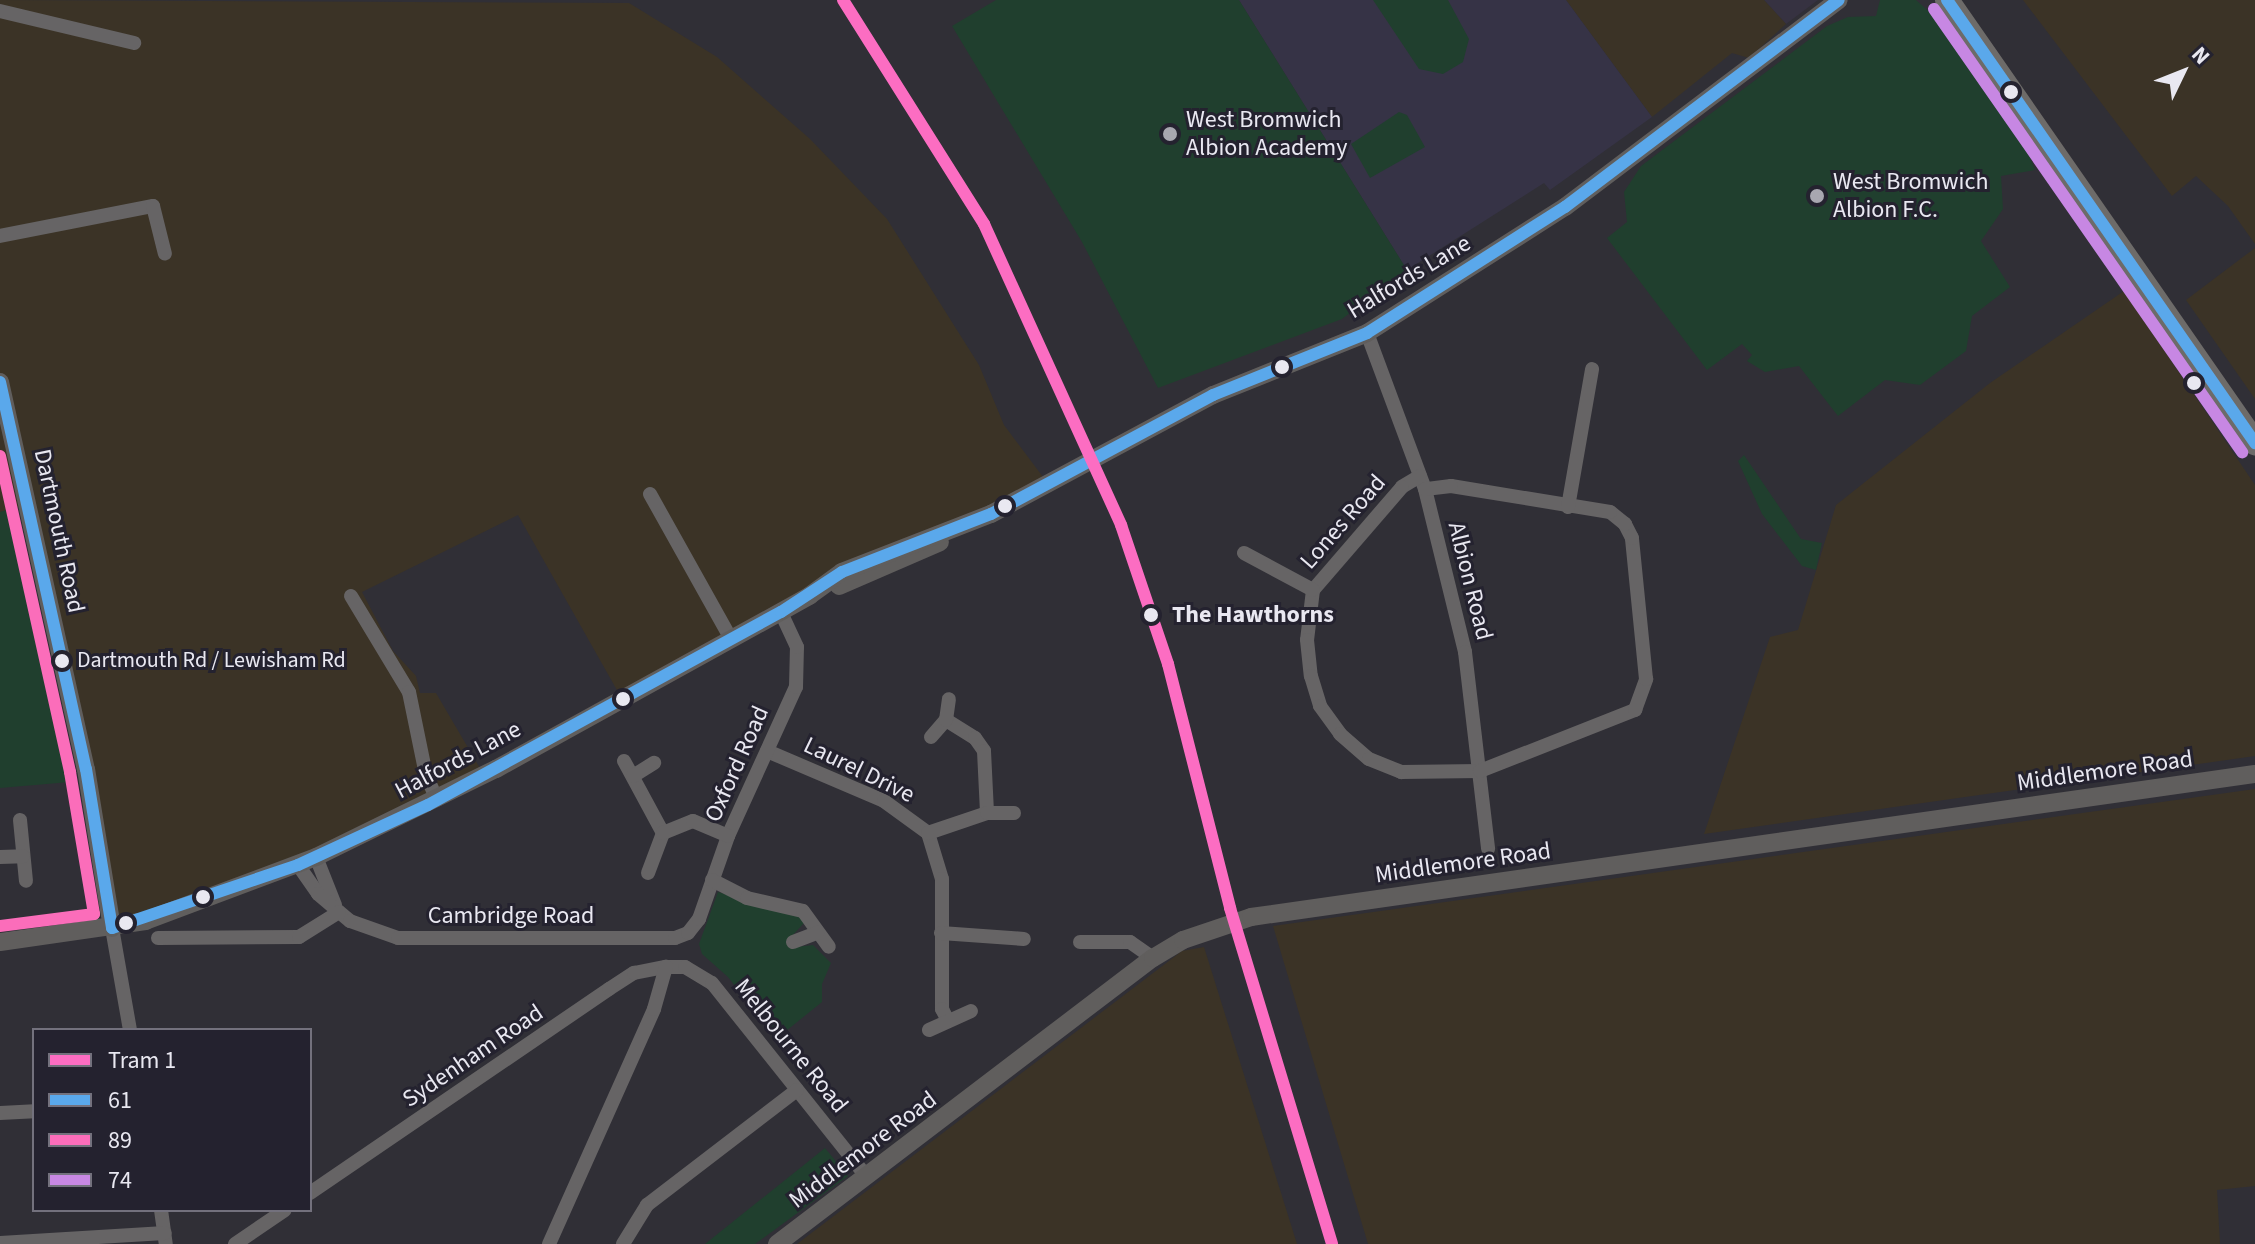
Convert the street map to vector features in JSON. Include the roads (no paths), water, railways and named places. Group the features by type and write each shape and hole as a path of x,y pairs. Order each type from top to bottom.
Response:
{"highway":[{"path":"1947,0 2255,443"}],"street":[{"name":"Halfords Lane","path":"0,942 112,928 316,857 437,800 781,612 870,559 961,526 1049,485 1213,395 1367,333 1565,207 1839,0"},
{"path":"0,11 134,43"},
{"path":"0,236 153,206 165,254"},
{"name":"Albion Road","path":"1367,333 1422,483 1465,652 1488,849"},
{"path":"1568,507 1592,369"},
{"name":"Dartmouth Road","path":"0,382 86,769 112,928"},
{"name":"Lones Road","path":"1422,483 1451,486 1568,507 1610,512 1632,538 1646,679 1641,698 1623,719 1480,771 1401,772 1369,759 1340,734 1320,706 1311,676 1307,640 1313,590 1402,487 1422,483"},
{"path":"650,494 731,639"},
{"path":"1244,553 1313,590"},
{"path":"351,596 409,692 426,775 437,800"},
{"name":"Oxford Road","path":"688,933 699,919 728,836 801,670 794,636 781,612"},
{"path":"931,737 946,720 949,699"},
{"path":"946,720 961,726 984,751 987,813"},
{"name":"Laurel Drive","path":"767,751 884,801 928,833 942,879 942,1009 948,1021"},
{"path":"624,761 663,833"},
{"path":"633,776 654,763"},
{"name":"Middlemore Road","path":"777,1244 1153,958 1212,930 1263,915 2255,774"},
{"path":"928,833 987,813 1014,813"},
{"path":"20,820 26,881"},
{"path":"648,873 663,833 693,821 728,836"},
{"path":"0,857 23,856"},
{"path":"158,938 299,937 339,912 316,857"},
{"name":"Cambridge Road","path":"298,865 339,912 367,930 398,938 675,938 688,933"},
{"path":"712,880 747,898 803,911 829,947"},
{"path":"195,921 197,938"},
{"path":"112,928 130,1028"},
{"path":"793,942 817,933"},
{"path":"941,933 1024,939"},
{"path":"1080,942 1130,942 1153,958"},
{"path":"549,1244 654,1009 666,967"},
{"name":"Melbourne Road","path":"666,967 685,967 712,983 867,1177"},
{"name":"Sydenham Road","path":"312,1192 634,973 666,967"},
{"path":"929,1030 971,1011"},
{"path":"623,1244 647,1205 797,1090"},
{"path":"0,1113 32,1111"},
{"path":"0,1243 166,1239 161,1212"},
{"path":"235,1244 282,1212"}],"tram line":[{"name":"1","path":"843,0 984,224 1121,525 1168,664 1230,908 1332,1244"}],"place":[{"name":"West Bromwich Albion Academy","path":"1170,134"},
{"name":"West Bromwich Albion F.C.","path":"1817,196"},
{"name":"The Hawthorns","path":"1151,615"},
{"name":"Dartmouth Rd / Lewisham Rd","path":"62,661"}]}
